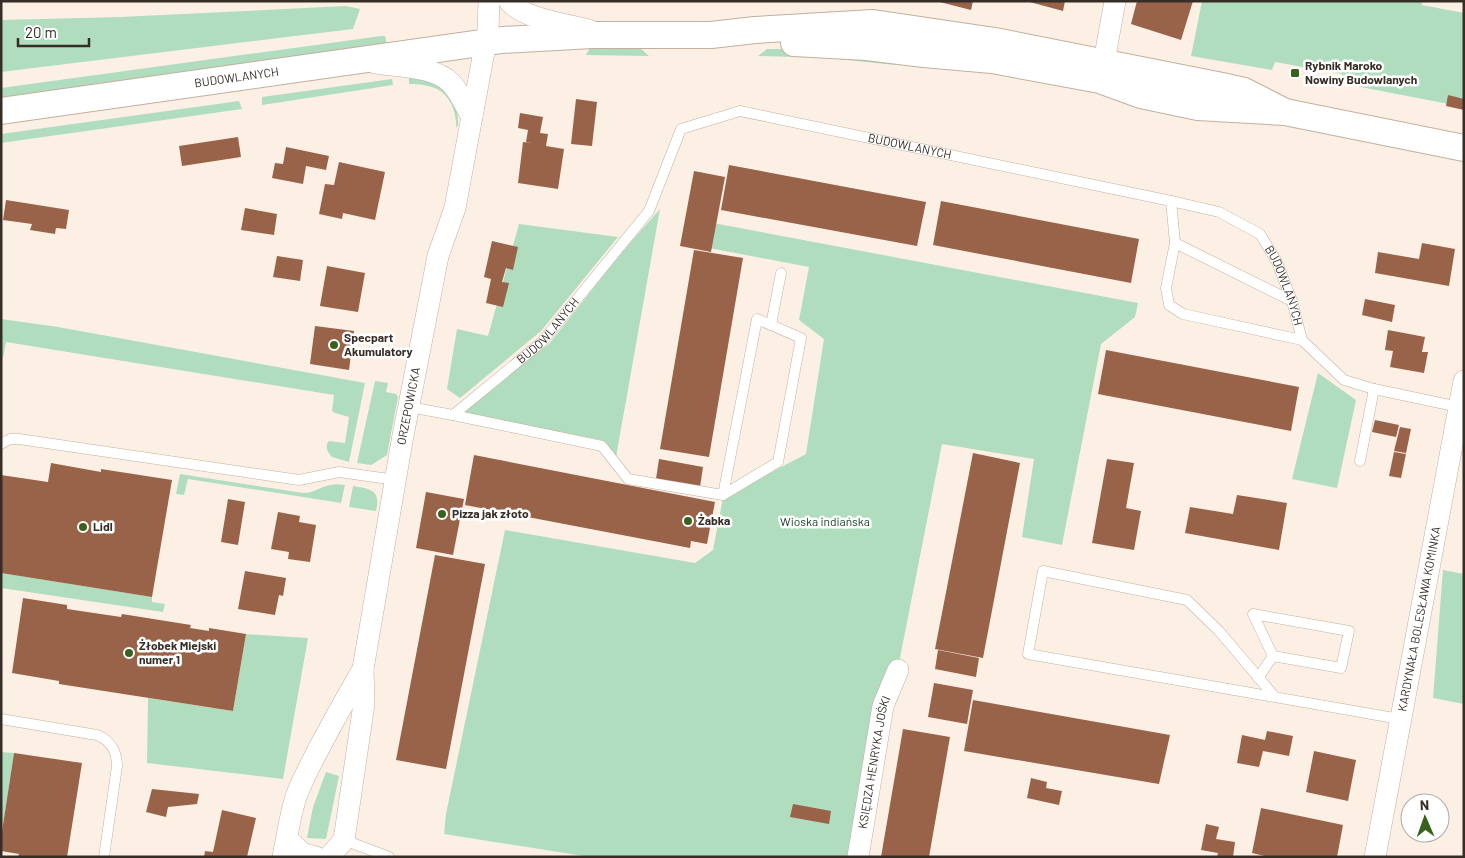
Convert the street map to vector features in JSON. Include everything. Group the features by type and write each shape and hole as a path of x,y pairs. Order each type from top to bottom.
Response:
{"street":[{"name":"ORZEPOWICKA","path":"344,840 364,704 363,669 409,407 438,256 455,208 486,42 489,22 489,1"},
{"path":"508,1 519,11 530,15 606,35"},
{"path":"1102,71 1115,1"},
{"name":"BUDOWLANYCH","path":"1,111 486,42 555,36 711,35 756,42 836,44 1102,71 1142,95 1198,106 1286,112 1464,148"},
{"path":"352,60 428,70 439,74 452,84 472,117"},
{"name":"KARDYNAŁA BOLESŁAWA KOMINKA","path":"1375,857 1464,381"},
{"name":"ORZEPOWICKA","path":"316,857 285,848 293,807 299,789 363,669"},
{"name":"KSIĘDZA HENRYKA JOŚKI","path":"858,857 883,706 898,670"},
{"path":"330,730 360,737"},
{"path":"329,857 344,840"}],"lane":[{"name":"BUDOWLANYCH","path":"453,415 542,342 649,212 681,129 740,111 1219,212 1260,234 1277,262 1292,301 1302,340 1344,380 1374,389 1459,406"},
{"path":"1171,201 1175,243 1166,288 1169,305 1183,314 1302,340"},
{"path":"1175,243 1292,301"},
{"path":"771,325 781,274"},
{"path":"409,407 602,446 628,479 723,495 778,462 800,338 757,319 723,495"},
{"path":"1360,462 1374,389"},
{"path":"1,444 10,439 19,439 299,480 339,472 396,480"},
{"path":"1275,697 1219,631 1187,600 1043,571 1028,654 1400,719"},
{"path":"1253,614 1348,631 1341,668 1273,656 1253,614"},
{"path":"1258,678 1273,656"},
{"path":"1,718 97,734 110,744 116,755 117,766 104,857"},
{"path":"344,840 389,857"}],"green space":[{"path":"1202,1 1422,1 1422,5 1464,13 1464,107 1340,83 1342,74 1275,62 1272,70 1191,56"},
{"path":"346,6 360,9 353,29 1,72 1,20 120,17"},
{"path":"385,36 387,44 1,98 1,88"},
{"path":"639,47 649,56 586,55 590,48"},
{"path":"767,49 806,49 896,56 895,65 828,58 758,56"},
{"path":"409,77 437,80 450,96 457,111 458,125 456,128 454,111 446,96 431,87 409,84"},
{"path":"392,79 393,85 262,105 262,97"},
{"path":"239,101 242,109 1,143 1,134"},
{"path":"660,209 616,457 602,440 458,413 549,344 623,251"},
{"name":"Wioska indiańska","path":"713,223 1138,303 1135,317 1101,344 1062,545 1022,537 1034,459 942,444 900,658 866,857 590,857 444,834 446,814 505,530 695,563 713,550 723,498 806,454 824,339 799,320 809,267 709,248"},
{"path":"519,224 618,237 541,331 460,398 447,389 457,329 488,336"},
{"path":"1,319 58,327 365,383 349,462 332,457 327,449 329,441 345,443 349,417 332,411 334,395 6,342 3,358 1,359"},
{"path":"1318,373 1356,400 1337,488 1292,479"},
{"path":"375,381 388,383 386,392 396,394 398,397 387,455 371,465 357,463"},
{"path":"180,474 303,493 331,485 345,485 341,503 188,479 184,495 176,494"},
{"path":"353,486 365,488 376,495 376,511 349,507"},
{"path":"1443,570 1464,574 1464,704 1433,698"},
{"path":"1,573 152,597 152,602 165,604 163,612 1,588"},
{"path":"246,634 308,638 283,779 147,763 148,698 233,711"},
{"path":"1,752 14,753 1,838"},
{"path":"326,772 339,776 326,839 307,838 313,807"}],"building":[{"path":"936,1 973,1 971,10"},
{"path":"1026,1 1065,1 1063,11"},
{"path":"1137,1 1193,1 1181,40 1131,24"},
{"path":"1448,95 1464,99 1464,110 1446,106"},
{"path":"576,99 597,102 592,146 571,144"},
{"path":"520,113 543,117 540,133 548,134 546,146 564,149 558,189 518,183 523,142 533,143 526,142 528,130 518,128"},
{"path":"238,137 241,157 182,166 179,146"},
{"path":"286,147 329,156 326,170 306,166 303,184 272,178 275,163 283,164"},
{"path":"339,162 385,172 375,220 343,213 342,219 319,214 325,184 334,185"},
{"path":"729,165 926,202 917,246 721,210"},
{"path":"694,171 725,177 711,252 680,246"},
{"path":"6,200 69,210 66,229 56,228 55,234 30,230 32,224 3,220"},
{"path":"941,201 1139,239 1131,283 933,245"},
{"path":"245,208 277,214 274,235 241,230"},
{"path":"492,241 518,247 513,270 506,268 502,282 509,283 503,307 486,303 491,279 484,277"},
{"path":"1422,243 1455,249 1449,286 1375,273 1378,252 1419,259"},
{"path":"694,250 743,258 709,457 660,449"},
{"path":"277,256 303,260 300,281 273,277"},
{"path":"327,266 365,273 358,312 320,306"},
{"path":"1365,299 1395,305 1392,322 1362,315"},
{"path":"315,326 354,331 349,370 310,364"},
{"path":"1388,330 1425,337 1422,352 1428,352 1424,373 1390,367 1393,351 1385,350"},
{"path":"1106,350 1299,387 1291,431 1098,394"},
{"path":"1375,420 1399,425 1396,437 1372,432"},
{"path":"1400,427 1411,429 1406,453 1394,451"},
{"path":"1394,452 1406,454 1401,478 1389,476"},
{"path":"973,453 1020,463 983,658 935,649"},
{"path":"474,455 715,502 707,544 691,541 690,548 465,505"},
{"path":"659,459 703,467 700,487 656,479"},
{"path":"1107,459 1134,463 1126,508 1141,511 1134,550 1092,543"},
{"name":"Lidl","path":"51,463 101,472 101,469 172,480 152,597 1,573 1,475 48,482"},
{"name":"Pizza jak złoto","path":"426,492 464,499 453,555 416,548"},
{"path":"1237,495 1287,503 1279,550 1185,533 1190,507 1233,514"},
{"path":"228,499 245,502 238,545 221,542"},
{"path":"278,512 300,516 299,522 316,525 310,562 288,559 289,552 271,549"},
{"path":"435,555 485,564 446,769 396,760"},
{"path":"245,571 286,578 283,596 279,595 275,615 238,609"},
{"name":"Żłobek Miejski numer 1","path":"23,598 67,605 67,609 121,617 122,614 191,625 190,628 209,631 209,628 246,634 233,711 59,684 59,681 12,673"},
{"path":"938,650 979,658 976,677 935,669"},
{"path":"934,683 973,690 967,724 928,717"},
{"path":"973,700 1170,735 1159,784 964,751"},
{"path":"903,729 950,737 929,857 881,857"},
{"path":"1267,731 1293,736 1289,756 1263,751 1259,767 1237,763 1242,735 1265,740"},
{"path":"1314,751 1356,760 1348,801 1306,792"},
{"path":"14,753 82,763 67,857 18,857 19,854 1,851 1,838"},
{"path":"1031,778 1047,782 1046,788 1062,791 1059,805 1027,798"},
{"path":"152,789 199,794 197,804 168,807 166,817 146,812"},
{"path":"793,804 831,811 829,824 790,817"},
{"path":"1261,808 1343,825 1337,857 1269,857 1252,853"},
{"path":"222,810 256,818 247,857 204,857 205,851 213,852"},
{"path":"1206,824 1219,827 1216,839 1235,842 1233,857 1217,857 1218,853 1201,850"}],"place":[{"name":"Rybnik Maroko Nowiny Budowlanych","path":"1295,73"},
{"name":"Specpart Akumulatory","path":"334,345"},
{"name":"Pizza jak złoto","path":"442,514"},
{"name":"Żabka","path":"688,521"},
{"name":"Lidl","path":"83,527"},
{"name":"Żłobek Miejski numer 1","path":"129,653"}]}
